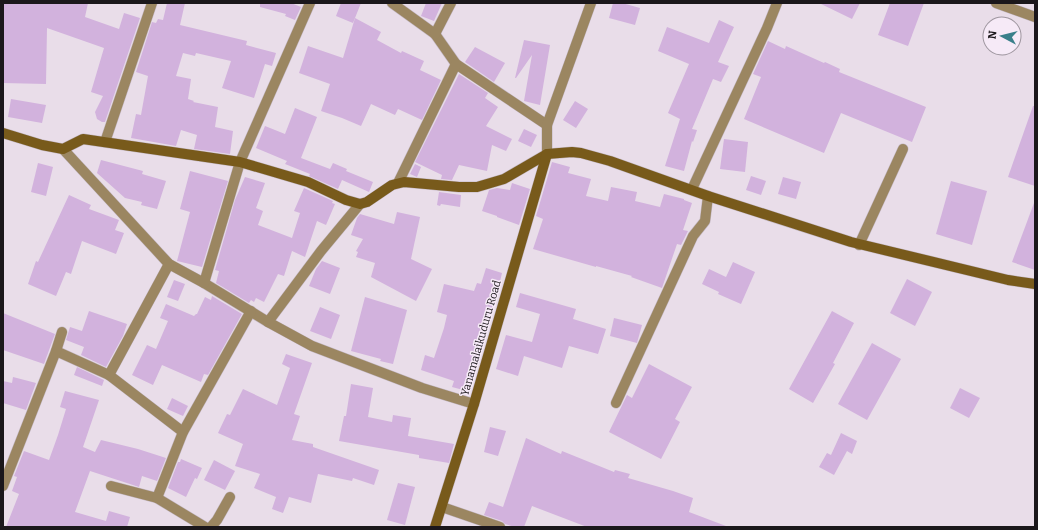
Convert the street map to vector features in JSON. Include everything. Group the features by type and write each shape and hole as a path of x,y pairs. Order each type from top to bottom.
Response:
{"main road":[{"path":"3,133 42,145 63,149 83,139 240,162 308,182 346,200 360,204 367,202 392,185 398,183 404,182 459,187 477,187 504,179 547,154 567,152 581,153 610,161 692,189 708,196 859,245 1008,280 1035,284"},
{"name":"Yanamalaikuduru Road","path":"435,527 474,404 547,154"}],"street":[{"path":"105,142 152,3"},
{"path":"204,283 240,162 310,3"},
{"path":"392,3 435,34 456,64 547,125"},
{"path":"435,34 451,3"},
{"path":"547,154 547,125 591,3"},
{"path":"692,189 767,28 777,3"},
{"path":"996,3 1035,16"},
{"path":"398,183 456,64"},
{"path":"63,149 169,264 312,346 422,388 474,404"},
{"path":"859,245 903,149"},
{"path":"616,403 693,236 705,221 708,196"},
{"path":"268,322 321,251 360,204"},
{"path":"109,375 169,264"},
{"path":"157,498 183,432 251,311"},
{"path":"3,486 62,332"},
{"path":"56,351 109,375 183,432"},
{"path":"111,486 157,498 205,527"},
{"path":"211,527 217,520 230,497"},
{"path":"442,507 500,527"}],"building":[{"path":"3,3 88,3 85,17 119,29 124,13 140,18 105,122 97,119 95,112 103,96 91,92 104,48 47,28 46,84 3,83"},
{"path":"167,3 185,3 180,25 247,41 246,45 276,53 272,66 265,64 254,98 222,88 231,61 196,53 195,56 183,53 176,76 191,79 188,99 194,101 193,102 218,107 215,127 233,131 230,154 194,149 197,135 181,130 176,146 131,138 136,114 141,115 148,76 136,72 152,22 156,23 158,19 163,20"},
{"path":"260,3 291,3 301,7 295,20 285,16 286,14 260,7"},
{"path":"341,3 361,3 353,23 336,16"},
{"path":"426,3 442,3 434,21 421,16"},
{"path":"613,3 622,3 640,8 635,25 609,18"},
{"path":"819,3 860,3 852,19"},
{"path":"890,3 924,3 908,46 878,35"},
{"path":"355,18 381,32 377,40 401,53 402,51 424,61 420,70 441,80 422,120 398,109 395,115 371,104 361,126 321,111 330,84 299,73 308,46 343,58"},
{"path":"719,20 734,27 718,62 729,66 721,82 713,79 692,129 697,130 693,142 692,141 684,171 665,166 680,119 668,113 689,64 658,51 667,27 709,43"},
{"path":"524,40 550,45 540,105 524,101 532,55 515,78"},
{"path":"768,41 785,49 786,46 824,63 825,62 840,69 839,72 926,107 912,142 841,113 824,153 744,119 761,77 753,74"},
{"path":"475,47 505,63 494,82 465,62"},
{"path":"459,74 488,93 485,98 498,107 486,126 512,139 506,151 492,145 487,171 459,165 452,180 441,179 442,175 415,162"},
{"path":"11,99 46,105 42,123 8,117"},
{"path":"575,101 588,109 576,128 563,120"},
{"path":"1033,106 1035,106 1035,186 1008,177"},
{"path":"295,108 317,117 301,158 330,169 333,163 347,169 346,171 373,182 369,192 342,180 338,189 309,176 310,174 285,164 287,161 256,148 265,126 285,134"},
{"path":"524,129 537,135 531,147 518,141"},
{"path":"724,139 748,142 745,172 720,169"},
{"path":"101,160 143,171 142,174 166,181 157,209 141,205 142,202 125,198 97,173"},
{"path":"552,162 570,167 568,173 591,179 586,196 608,201 611,187 637,192 635,201 660,207 664,194 684,199 692,203 683,230 688,231 681,245 677,244 662,288 631,277 632,276 533,249 543,219 536,216"},
{"path":"38,163 53,167 46,196 31,192"},
{"path":"415,164 421,167 417,177 410,174"},
{"path":"190,171 228,181 202,267 177,261 190,212 180,209"},
{"path":"751,176 766,181 761,195 746,190"},
{"path":"245,177 265,183 256,208 263,211 258,225 292,238 300,213 294,211 304,188 333,201 332,203 335,204 326,225 317,221 305,257 292,251 284,276 278,274 264,302 256,298 254,302 251,300 249,303 216,283 219,271 215,270 235,200"},
{"path":"783,177 801,182 796,199 778,194"},
{"path":"951,181 987,191 972,245 936,234"},
{"path":"512,183 530,189 519,225 482,211 489,190 497,188 510,190"},
{"path":"439,192 461,195 460,207 441,204 440,206 437,205"},
{"path":"69,195 91,205 89,209 119,220 115,230 124,233 116,254 82,241 71,274 66,272 56,296 28,284 36,261 38,262"},
{"path":"1035,203 1035,270 1012,262"},
{"path":"397,212 420,217 411,259 432,269 416,301 371,277 375,263 356,257 358,252 356,251 363,239 351,235 360,214 394,224"},
{"path":"322,261 340,268 330,294 309,286 316,269"},
{"path":"733,262 755,272 741,304 718,294 719,292 702,284 709,269 726,277"},
{"path":"486,268 502,273 498,290 479,346 480,347 472,370 474,370 467,391 452,387 454,381 421,370 425,355 434,358 444,328 447,315 437,312 444,284 474,291 477,283 481,284"},
{"path":"907,279 932,292 915,326 890,313"},
{"path":"174,280 185,284 178,301 167,297"},
{"path":"520,293 576,309 573,319 606,329 598,354 569,346 562,368 524,356 518,376 496,369 506,335 532,342 540,314 516,307"},
{"path":"212,296 242,314 208,375 204,374 201,382 162,365 153,385 132,375 147,345 156,349 168,321 160,318 166,304 194,316 197,314 205,297 211,300"},
{"path":"365,297 407,310 393,364 380,361 381,359 351,351"},
{"path":"320,307 340,315 331,339 310,331"},
{"path":"89,311 127,324 123,336 106,367 81,355 84,347 66,340 70,327 82,331"},
{"path":"832,311 854,323 833,363 835,364 813,403 789,389"},
{"path":"3,313 55,334 44,364 3,350"},
{"path":"614,318 642,325 637,343 610,336"},
{"path":"872,343 901,359 867,420 838,404"},
{"path":"286,354 312,363 294,414 300,416 292,440 313,444 313,447 379,470 374,485 353,478 352,481 318,474 311,503 289,497 283,513 272,509 276,497 254,488 260,474 235,466 243,444 218,433 227,414 230,415 243,389 277,405 290,368 282,364"},
{"path":"649,364 692,387 675,419 680,422 661,459 609,432 627,395 632,398"},
{"path":"77,367 104,380 102,386 74,375"},
{"path":"13,377 36,383 26,410 3,403 3,381 12,383"},
{"path":"351,384 373,388 368,417 392,422 393,415 411,418 408,436 454,444 449,463 419,458 419,455 339,441 344,416 346,416"},
{"path":"960,388 980,398 969,418 950,408"},
{"path":"65,391 99,400 83,447 95,452 101,440 138,449 166,458 157,481 142,476 139,487 90,471 75,512 106,521 109,511 130,517 127,527 6,527 19,494 12,491 17,477 14,476 24,451 49,460 66,409 60,407"},
{"path":"172,398 188,406 183,416 167,409"},
{"path":"490,427 506,431 498,456 484,452"},
{"path":"841,433 857,441 852,454 847,451 834,475 819,467 827,453 831,455"},
{"path":"526,438 561,454 562,451 614,472 615,470 630,474 628,478 693,498 689,512 726,526 587,527 532,506 524,527 515,527 505,524 502,521 484,515 489,502 503,507"},
{"path":"181,459 202,468 197,479 195,478 186,497 168,488 178,462 180,462"},
{"path":"214,460 235,471 225,490 204,480"},
{"path":"398,483 415,487 405,525 387,520"}]}
